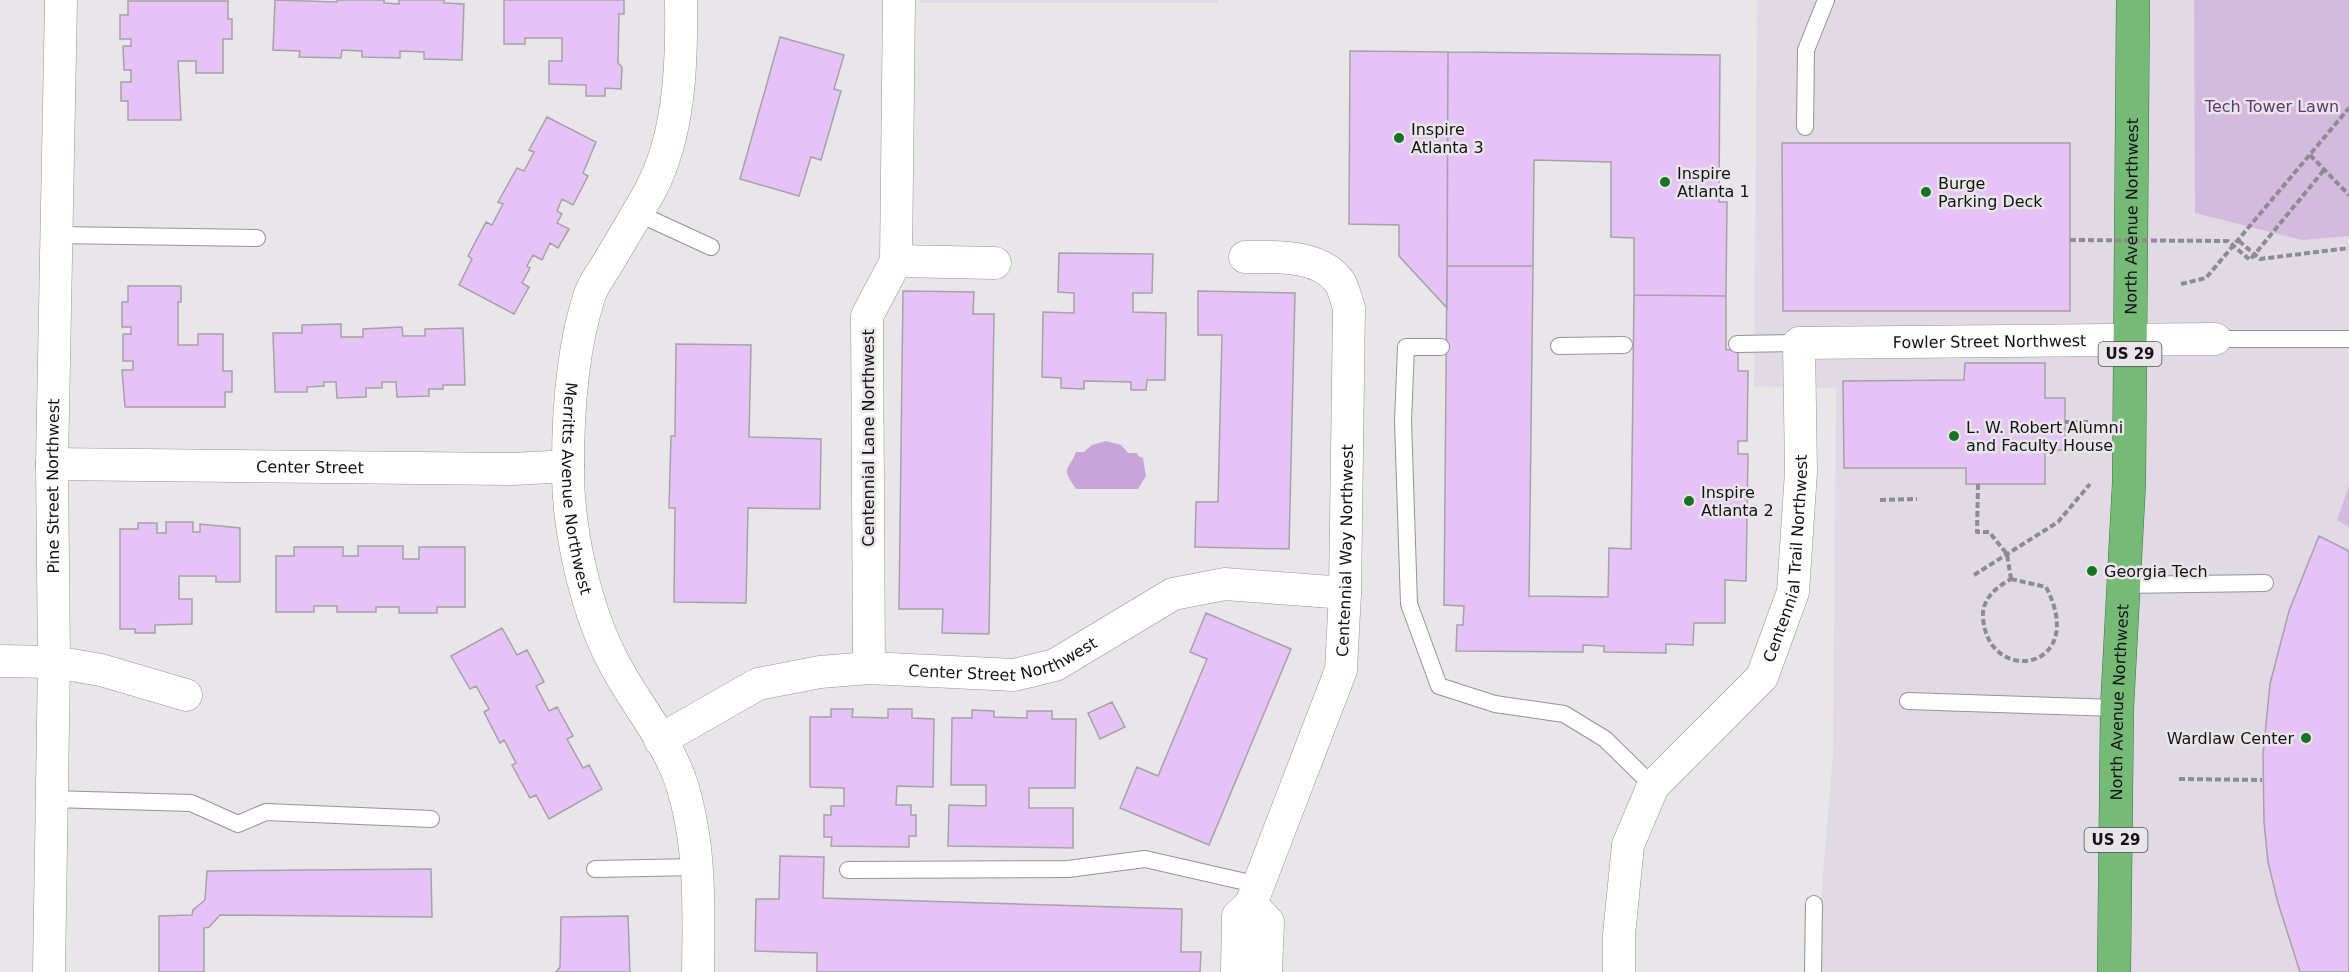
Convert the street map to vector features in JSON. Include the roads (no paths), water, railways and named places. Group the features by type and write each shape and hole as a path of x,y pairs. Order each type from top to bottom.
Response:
{"highway":[{"name":"North Avenue Northwest","path":"2114,972 2117,708 2129,483 2133,0"}],"street":[{"name":"Pine Street Northwest","path":"49,972 54,662 52,464 61,0"},
{"name":"Merritts Avenue Northwest","path":"681,0 678,80 670,139 652,188 589,295 575,354 568,466 575,544 595,622 614,663 680,778 696,838 698,972"},
{"name":"Centennial Lane Northwest","path":"870,668 867,316 896,261 899,0"},
{"name":"Centennial Way Northwest","path":"1237,972 1238,916 1255,895 1341,670 1345,593 1349,308 1340,282 1323,267 1286,257 1245,257"},
{"path":"896,261 995,263"},
{"name":"Fowler Street Northwest","path":"1799,343 2215,339"},
{"name":"Centennial Trail Northwest","path":"1619,972 1619,935 1628,845 1653,786 1762,677 1793,592 1800,472 1799,343"},
{"name":"Center Street","path":"52,464 513,469 568,466"},
{"name":"Center Street Northwest","path":"660,740 758,684 820,672 870,668 1014,675 1055,665 1173,594 1225,584 1345,593"},
{"path":"0,661 54,662 100,670 186,695"},
{"path":"1255,895 1268,922 1266,972"}],"lane":[{"path":"1805,127 1806,50 1826,0"},
{"path":"637,213 711,247"},
{"path":"57,235 257,237"},
{"path":"2215,339 2349,339"},
{"path":"1737,344 1799,343"},
{"path":"1559,346 1624,345"},
{"path":"1441,347 1406,347 1403,420 1409,604 1439,686 1495,704 1564,714 1605,739 1653,786"},
{"path":"2122,585 2265,583"},
{"path":"1908,701 2117,708"},
{"path":"51,799 191,803 238,824 266,812 431,819"},
{"path":"848,870 1068,869 1145,859 1255,895"},
{"path":"595,869 697,867"},
{"path":"1813,972 1814,904"}],"place":[{"name":"Inspire Atlanta 3","path":"1399,138"},
{"name":"Inspire Atlanta 1","path":"1665,182"},
{"name":"Burge Parking Deck","path":"1926,192"},
{"name":"L. W. Robert Alumni and Faculty House","path":"1954,436"},
{"name":"Inspire Atlanta 2","path":"1689,501"},
{"name":"Georgia Tech","path":"2092,571"},
{"name":"Wardlaw Center","path":"2306,738"}],"park label":[{"name":"Tech Tower Lawn","path":"2272,106"}]}
